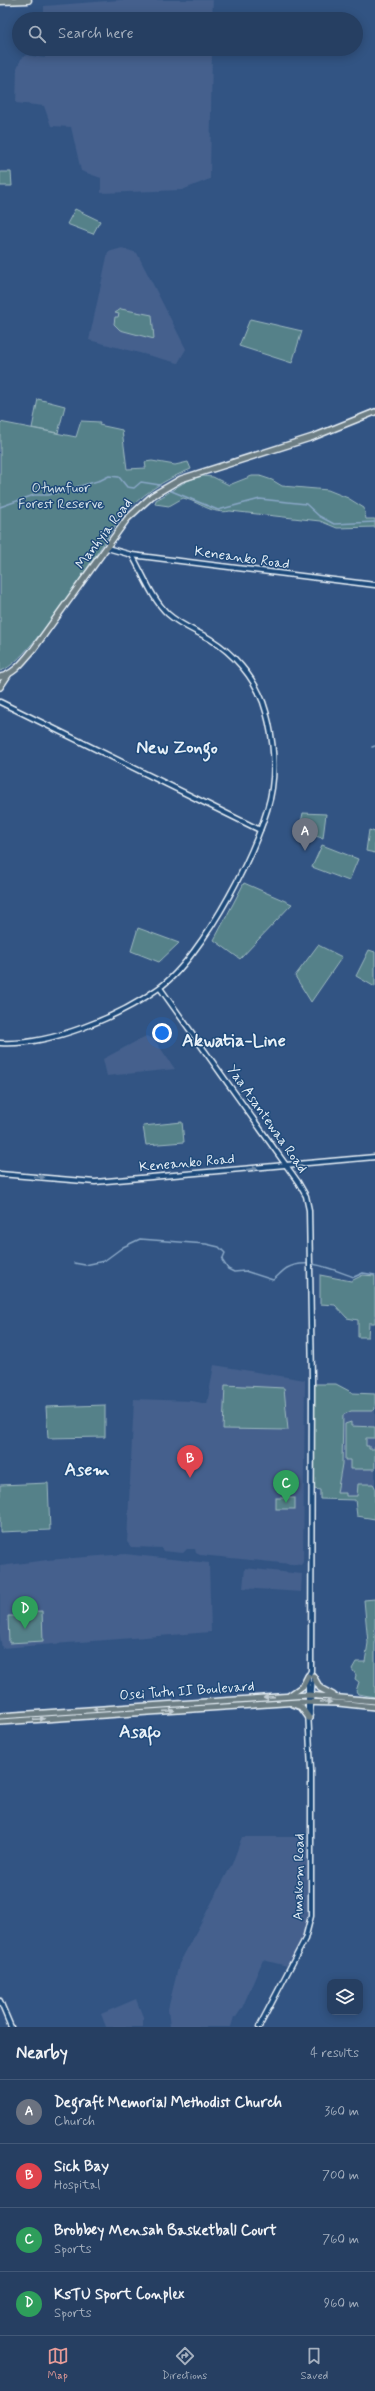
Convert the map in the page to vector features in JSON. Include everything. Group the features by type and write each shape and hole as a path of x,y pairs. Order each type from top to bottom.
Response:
{"highway":[{"path":"0,1 28,0"}],"main road":[{"name":"Manhyia Road","path":"0,687 8,675 33,650 138,506 181,478 313,437 375,412"},
{"path":"0,677 8,675"},
{"path":"288,1696 303,1686 311,1674 323,1690 341,1697"},
{"name":"Osei Tutu II Boulevard","path":"0,1716 310,1695 375,1701"},
{"path":"290,1702 301,1707 309,1717"},
{"name":"Osei Tutu II Boulevard","path":"0,1722 290,1702 375,1707"}],"street":[{"name":"Keneanko Road","path":"107,548 132,554 375,586"},
{"path":"0,1043 34,1041 71,1031 118,1012 160,988 190,957 207,935 260,830 269,804 273,771 271,737 262,701 246,672 232,656 211,640 168,613 156,598 132,554"},
{"path":"0,698 2,703 260,830"},
{"name":"Yaa Asantewaa Road","path":"160,988 287,1166 306,1196 309,1210 311,1258 312,1379 310,1628"},
{"name":"Keneanko Road","path":"0,1174 95,1182 375,1157"},
{"name":"Amakom Road","path":"259,2027 309,1930 311,1770 309,1717 311,1674 310,1628"},
{"path":"0,2001 11,2027"}],"shaded area":[{"path":"120,0 213,0 212,12 44,12 44,6"},
{"path":"25,56 45,58 45,56 212,56 210,179 182,190 101,193 101,178 81,171 71,127 51,126 44,106 16,103 17,68 21,59"},
{"path":"122,248 137,253 186,349 178,363 89,340 108,252"},
{"path":"146,1036 154,1039 175,1069 107,1076 103,1059"},
{"path":"214,1365 305,1380 303,1562 301,1565 200,1555 196,1553 195,1549 187,1549 183,1553 162,1551 162,1548 131,1547 127,1542 134,1399 192,1401 207,1404"},
{"path":"375,1398 375,1499 319,1499 319,1408"},
{"path":"125,1554 209,1563 211,1632 2,1648 0,1637 0,1566 47,1560"},
{"path":"245,1568 302,1574 301,1592 243,1588"},
{"path":"242,1837 303,1837 307,1842 307,1923 301,1941 287,1966 263,1960 242,2008 236,2017 234,2017 231,2027 170,2027 168,2009 179,1964 232,1864"},
{"path":"136,1999 143,2017 143,2027 106,2027 101,2014"}],"green space":[{"path":"0,172 11,172 12,186 0,186"},
{"path":"75,209 100,221 93,234 67,224"},
{"path":"121,309 152,315 154,339 120,330 114,324 115,317 118,317 119,314 115,313"},
{"path":"250,319 302,331 292,363 239,346"},
{"path":"38,399 65,406 58,433 32,428"},
{"name":"Otumfuor Forest Reserve","path":"81,421 100,422 99,425 122,430 127,469 146,468 145,462 152,461 175,465 188,462 191,469 171,478 153,489 136,502 121,517 64,603 28,649 12,664 0,671 0,422 76,437"},
{"path":"202,476 213,477 229,485 252,476 260,476 272,480 282,486 328,490 348,498 364,508 366,519 375,519 375,527 337,528 320,521 230,511 217,511 183,498 169,506 155,504 156,500 183,483"},
{"path":"303,813 326,814 323,838 299,832"},
{"path":"369,830 375,832 375,853 366,851"},
{"path":"322,845 358,859 349,881 312,867"},
{"path":"244,883 292,904 240,959 214,940"},
{"path":"138,928 179,943 159,962 131,951"},
{"path":"318,945 342,957 311,1002 295,976"},
{"path":"369,950 375,952 375,987 356,976"},
{"path":"182,1122 184,1142 146,1145 143,1126"},
{"path":"320,1275 351,1281 363,1275 375,1276 375,1323 369,1323 368,1337 358,1337 358,1320 347,1318 335,1305 320,1304"},
{"path":"314,1384 336,1384 353,1393 375,1394 375,1409 373,1411 351,1411 343,1415 342,1464 337,1493 346,1493 346,1496 357,1496 358,1484 373,1484 375,1487 375,1519 357,1516 355,1500 320,1499 320,1490 314,1489"},
{"path":"225,1385 284,1388 288,1430 223,1429"},
{"path":"105,1405 105,1437 48,1438 46,1407"},
{"path":"351,1422 351,1426 375,1427 375,1438 366,1438 366,1446 369,1446 369,1449 374,1449 375,1446 375,1469 350,1469 350,1460 345,1460 345,1424"},
{"path":"48,1483 50,1530 0,1532 0,1485"},
{"path":"276,1498 295,1498 295,1509 276,1509"},
{"path":"375,1599 375,1697 358,1694 356,1691 359,1682 355,1679 356,1675 352,1669 356,1662 365,1662 368,1643 364,1600"},
{"path":"42,1611 43,1641 9,1643 8,1616 20,1616 20,1612"}],"waterway":[{"path":"0,507 34,495 49,495 101,480 109,476 119,477 127,487 134,488 141,482 160,485"},
{"path":"169,490 218,510 260,499 306,504 319,516 334,524 375,522"},
{"path":"74,1263 85,1265 104,1261 123,1247 140,1239 206,1244 219,1247 225,1253 222,1260 228,1269 234,1272 245,1271 273,1280 287,1268 303,1264 312,1264 329,1268 354,1277 363,1273 375,1275"}],"place":[{"name":"Degraft Memorial Methodist Church","path":"305,851"},
{"name":"Sick Bay","path":"190,1478"},
{"name":"Brobbey Mensah Basketball Court","path":"286,1503"},
{"name":"KsTU Sport Conplex","path":"25,1629"}],"district":[{"name":"New Zongo","path":"177,748"},
{"name":"Akwatia-Line","path":"234,1041"},
{"name":"Asem","path":"87,1470"},
{"name":"Asafo","path":"140,1732"}]}
